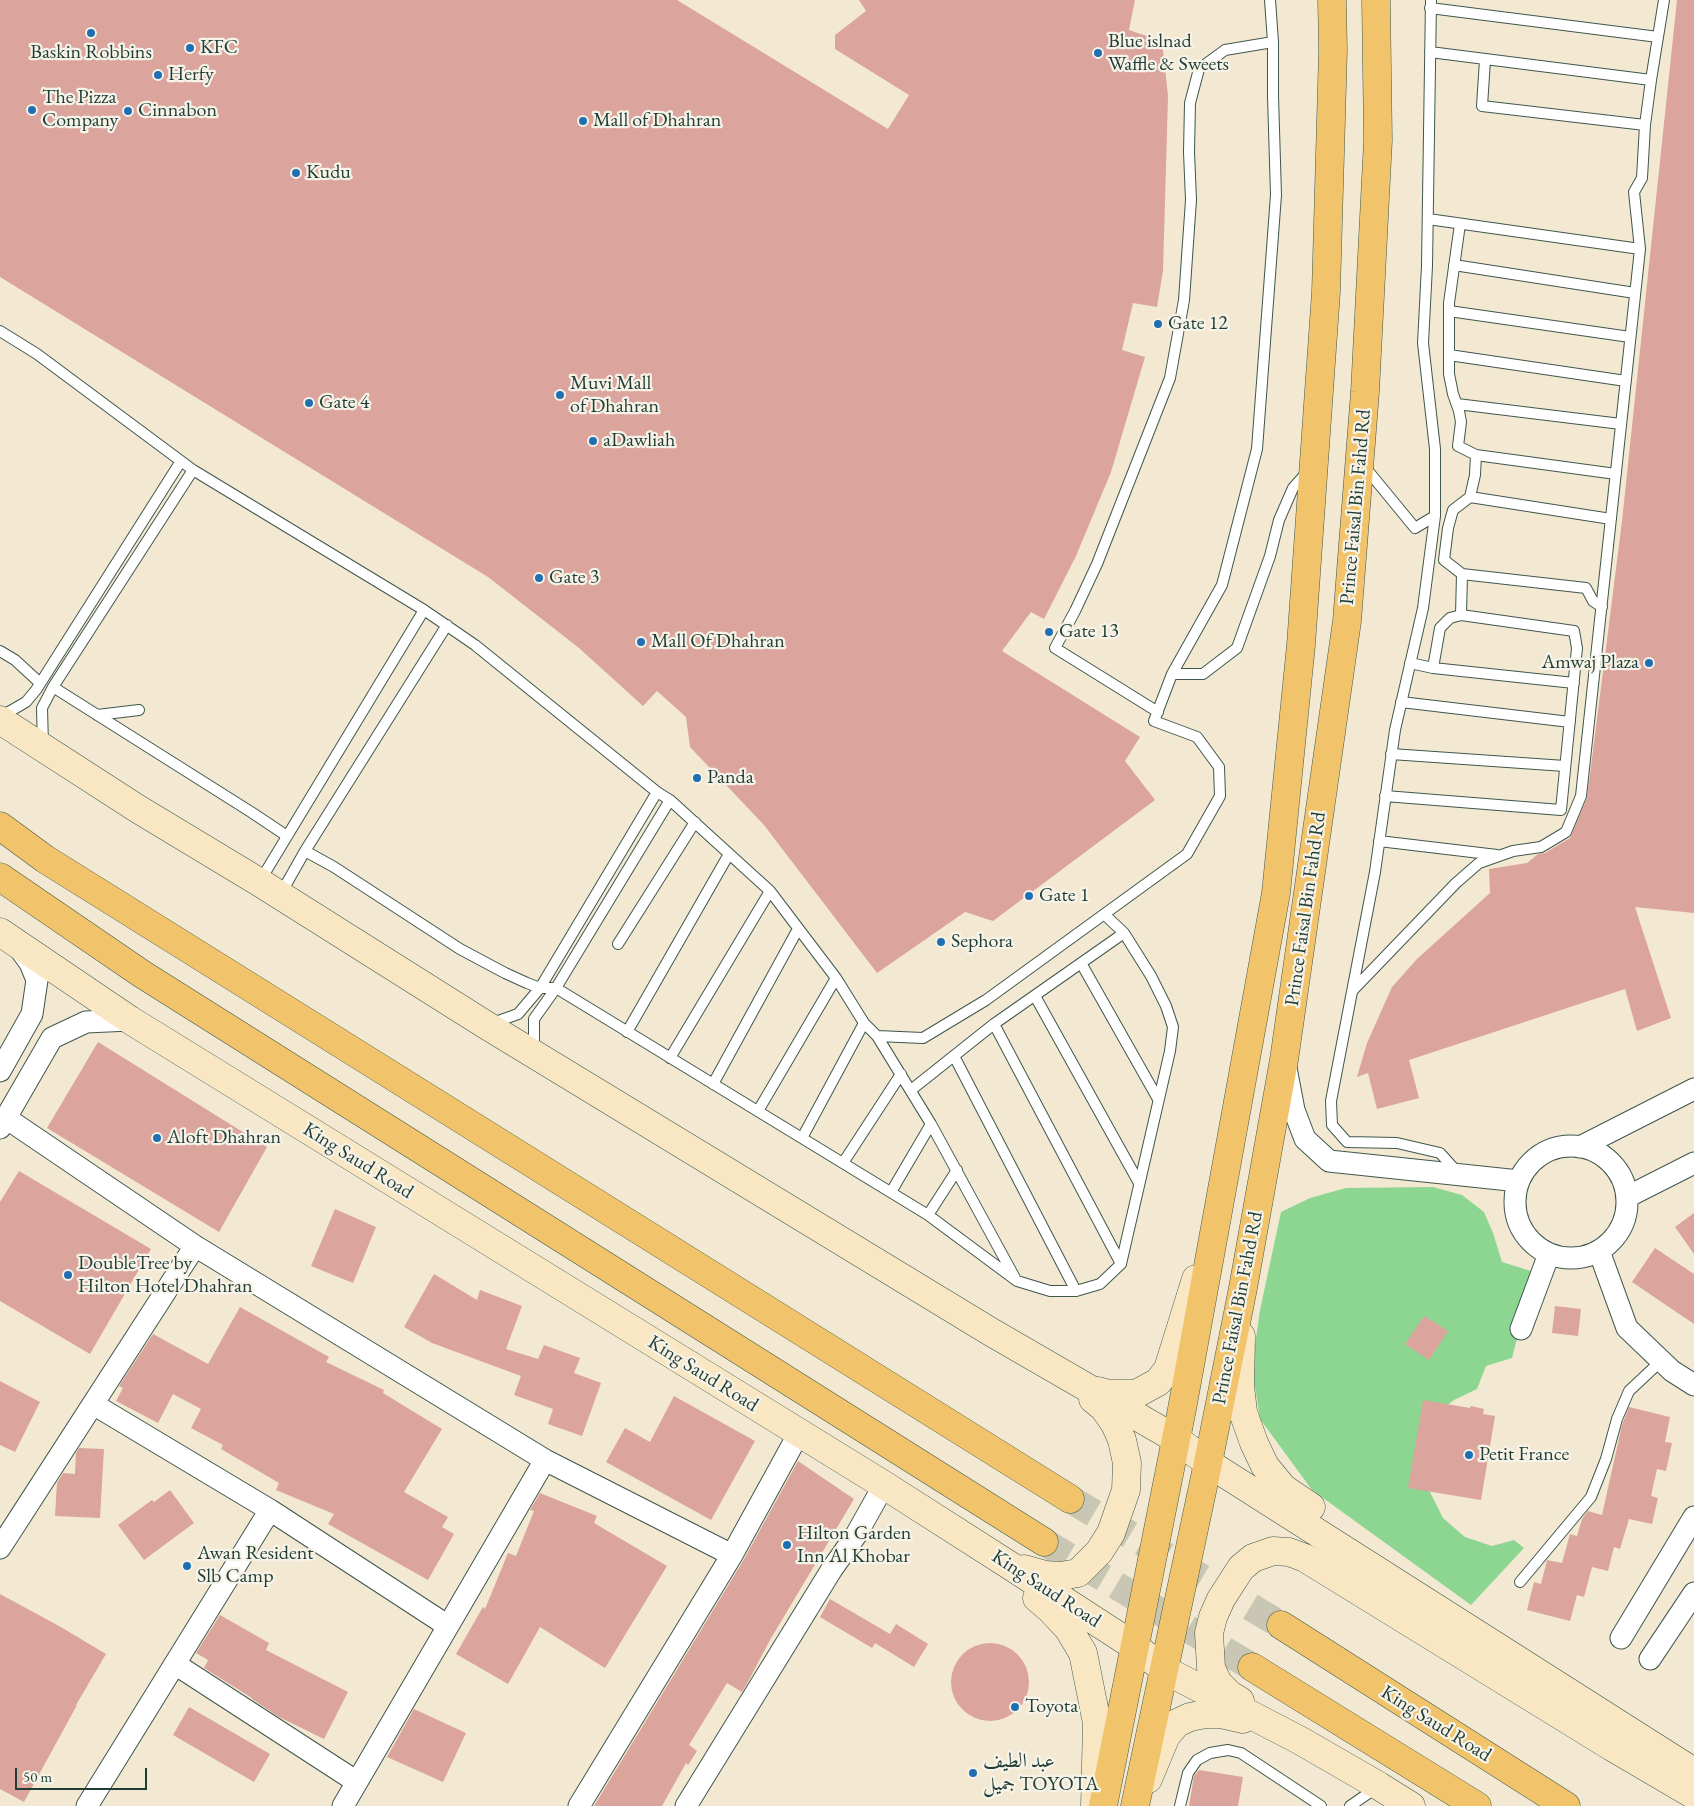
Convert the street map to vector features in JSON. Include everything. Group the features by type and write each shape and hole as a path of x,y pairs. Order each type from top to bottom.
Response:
{"main road":[{"name":"Prince Faisal Bin Fahd Rd","path":"1103,1806 1176,1439 1276,893 1301,645 1326,282 1333,50 1332,0"},
{"name":"Prince Faisal Bin Fahd Rd","path":"1136,1806 1243,1288 1284,1060 1347,621 1365,392 1378,140 1376,0"},
{"path":"0,718 138,810 269,889 486,1025 1054,1369 1176,1439 1208,1463 1694,1772"},
{"path":"0,826 46,859 1070,1499"},
{"name":"King Saud Road","path":"0,877 151,980 1044,1542"},
{"name":"King Saud Road","path":"7,937 130,1020 959,1533 1134,1646 1165,1670 1301,1741 1411,1806"},
{"path":"1087,1388 1109,1394 1136,1394 1158,1382 1168,1369 1220,1201"},
{"path":"1243,1288 1240,1386 1243,1412 1264,1466 1283,1488 1614,1703 1694,1763"},
{"path":"1006,1563 1045,1576 1078,1573 1099,1552 1111,1533 1126,1490 1127,1463 1122,1440 1115,1424 1104,1408 1054,1369"},
{"path":"959,1533 1050,1609 1068,1628 1084,1653 1097,1723 1095,1806"},
{"path":"1301,1741 1230,1695 1218,1683 1211,1668 1209,1633 1213,1617 1221,1599 1241,1568 1253,1558 1273,1551 1289,1552 1305,1558 1604,1742 1694,1795"},
{"name":"King Saud Road","path":"1281,1625 1566,1806"},
{"path":"1252,1667 1477,1806"},
{"path":"1136,1806 1166,1736 1177,1723 1190,1717 1206,1714 1221,1714 1267,1723"}],"street":[{"path":"0,1071 32,1014 38,980 30,963 7,937"},
{"path":"130,1020 86,1022 52,1038 3,1123 195,1246 545,1460 732,1555"},
{"path":"1284,1060 1294,1110 1305,1140 1329,1161 1519,1181"},
{"path":"1580,1147 1694,1089"},
{"path":"1562,1147 1580,1147 1598,1153 1612,1164 1622,1180 1627,1197 1626,1213 1620,1228 1611,1241 1599,1251 1583,1257 1566,1258 1549,1254 1534,1244 1523,1231 1516,1215 1515,1198 1519,1181 1529,1165 1544,1153 1562,1147"},
{"path":"1627,1197 1694,1163"},
{"path":"0,1548 195,1246"},
{"path":"1599,1251 1627,1328 1672,1371 1694,1385"},
{"path":"1522,1330 1549,1254"},
{"path":"93,1404 270,1510 448,1626"},
{"path":"579,1806 732,1555 799,1433"},
{"path":"343,1806 545,1460"},
{"path":"686,1806 832,1569 856,1535 884,1486"},
{"path":"87,1806 270,1510"},
{"path":"1621,1638 1694,1517"},
{"path":"1650,1659 1694,1593"},
{"path":"175,1664 357,1782"}],"lane":[{"path":"877,1036 923,1038 986,1000 1187,854 1220,796 1219,767 1197,737 1154,721 1172,674 1222,585 1257,449 1276,196 1273,42 1270,0"},
{"path":"1352,991 1456,883 1479,863 1513,852 1541,847 1566,832 1581,796 1640,249 1634,192 1642,178 1645,125 1664,0"},
{"path":"1459,1174 1440,1154 1397,1143 1347,1142 1332,1125 1331,1101 1338,1054 1352,991 1379,841 1391,754 1423,608 1436,516 1435,449 1424,343 1431,4 1658,36"},
{"path":"1158,712 1055,648 1098,564 1170,378 1184,300 1191,200 1189,152 1190,103 1199,68 1225,50 1273,42"},
{"path":"1430,52 1651,80"},
{"path":"1486,60 1482,106 1645,125"},
{"path":"1428,219 1640,249"},
{"path":"1460,224 1449,311 1449,374 1461,422 1458,446 1476,455 1616,474"},
{"path":"1454,264 1635,293"},
{"path":"1449,311 1630,337"},
{"path":"0,331 37,354 193,470 424,610 475,645 657,792 670,800 770,892 836,978 864,1023 877,1036 931,1124 1017,1281"},
{"path":"1449,355 1626,381"},
{"path":"1457,404 1621,424"},
{"path":"1476,455 1475,475 1470,497 1454,510 1448,528 1444,560 1462,574 1586,588 1593,601 1602,607"},
{"path":"1359,460 1415,528 1436,516"},
{"path":"0,718 26,702 40,683 181,461"},
{"path":"1172,674 1203,674 1237,648 1292,488 1314,464"},
{"path":"43,748 42,708 53,687 193,470"},
{"path":"1470,497 1611,519"},
{"path":"1461,615 1462,574"},
{"path":"269,889 287,836 424,610"},
{"path":"1385,796 1560,810 1578,648 1574,631 1461,615 1450,618 1440,628 1433,668"},
{"path":"269,889 306,850 447,625"},
{"path":"0,651 15,660 40,683"},
{"path":"1410,663 1433,668 1574,683"},
{"path":"53,687 287,836"},
{"path":"1401,702 1570,722"},
{"path":"97,716 139,710"},
{"path":"1391,754 1565,766"},
{"path":"486,1025 518,1014 540,988 657,792"},
{"path":"534,1053 534,1019 556,988 670,800"},
{"path":"618,944 695,822"},
{"path":"1379,841 1500,856"},
{"path":"306,850 460,949 505,973 540,988 556,988 928,1215 1017,1281 1050,1290 1076,1291 1100,1284 1120,1264 1170,1051 1173,1027 1166,1006 1152,976 1124,933 1105,915"},
{"path":"627,1032 729,854"},
{"path":"670,1058 770,892"},
{"path":"713,1084 798,929"},
{"path":"911,1090 994,1024 1124,933"},
{"path":"1081,963 1158,1098"},
{"path":"758,1111 836,978"},
{"path":"1035,996 1139,1184"},
{"path":"802,1138 864,1023"},
{"path":"994,1024 1120,1264"},
{"path":"954,1056 1076,1291"},
{"path":"842,1163 900,1074"},
{"path":"890,1192 931,1124"},
{"path":"928,1215 957,1170"},
{"path":"1520,1582 1591,1497 1629,1391 1661,1361"},
{"path":"1180,1806 1188,1773 1197,1760 1210,1753 1228,1750 1241,1753 1321,1806"},
{"path":"1350,1806 1379,1786"}],"green space":[{"path":"1433,1187 1462,1195 1484,1212 1502,1262 1534,1272 1512,1358 1486,1366 1477,1389 1454,1400 1436,1414 1426,1484 1443,1518 1465,1537 1492,1546 1514,1540 1524,1548 1471,1605 1312,1490 1260,1419 1252,1367 1260,1310 1281,1212 1310,1198 1346,1188"}],"building":[{"path":"0,0 677,0 888,129 909,95 835,49 835,35 866,11 859,0 1135,0 1129,30 1162,41 1168,96 1163,271 1157,307 1133,303 1122,350 1145,357 1111,472 1076,556 1044,619 1031,612 1002,651 1140,737 1125,761 1155,800 993,921 965,912 877,973 764,825 690,747 686,717 657,691 643,706 579,648 488,577 0,277"},
{"name":"Amwaj Plaza","path":"1677,0 1694,0 1694,913 1635,907 1671,1018 1637,1031 1625,989 1409,1060 1419,1098 1377,1109 1368,1073 1357,1077 1367,1043 1392,987 1417,959 1490,893 1489,869 1527,863 1538,854 1545,853 1570,838 1587,798 1622,521"},
{"name":"Aloft Dhahran","path":"98,1042 267,1147 219,1232 47,1128"},
{"name":"DoubleTree by Hilton Hotel Dhahran","path":"19,1171 151,1249 90,1354 0,1301 0,1202"},
{"path":"335,1209 376,1227 353,1283 311,1266"},
{"path":"1694,1213 1694,1254 1675,1227"},
{"path":"1655,1248 1694,1274 1694,1324 1632,1282"},
{"path":"434,1274 477,1300 480,1290 522,1306 506,1349 538,1359 544,1345 580,1358 574,1373 601,1383 582,1436 548,1424 553,1409 514,1395 521,1376 432,1343 404,1327"},
{"path":"1555,1306 1581,1309 1578,1336 1552,1333"},
{"path":"240,1307 329,1357 326,1362 384,1390 383,1393 442,1429 404,1492 448,1517 442,1527 454,1534 428,1580 328,1524 334,1514 276,1490 279,1483 221,1449 223,1445 191,1428 201,1409 173,1394 158,1423 116,1401 123,1388 119,1386 153,1334 208,1364"},
{"path":"1424,1316 1448,1331 1429,1360 1405,1344"},
{"path":"0,1381 40,1402 15,1452 0,1445"},
{"path":"674,1396 755,1441 711,1520 606,1462 625,1428 650,1442"},
{"path":"1423,1400 1470,1408 1471,1406 1484,1409 1483,1414 1495,1416 1481,1500 1408,1488"},
{"path":"1629,1407 1670,1417 1665,1442 1672,1443 1666,1471 1657,1469 1651,1496 1658,1498 1652,1524 1629,1519 1620,1549 1614,1547 1608,1571 1592,1567 1584,1597 1577,1595 1570,1621 1527,1610 1534,1582 1541,1584 1547,1560 1562,1563 1570,1534 1577,1536 1582,1519 1588,1511 1602,1515 1622,1425"},
{"path":"79,1448 104,1449 100,1518 55,1516 57,1483 63,1473 75,1474 76,1453"},
{"path":"798,1461 854,1499 770,1640 742,1692 727,1683 689,1745 697,1751 688,1765 686,1763 662,1806 594,1806 743,1561"},
{"path":"170,1490 194,1523 144,1560 118,1525 152,1500 154,1502"},
{"path":"540,1493 597,1516 594,1523 667,1566 605,1668 540,1627 508,1684 456,1654 483,1607 485,1609 508,1553 516,1556 534,1511 530,1510"},
{"path":"0,1594 106,1654 76,1705 24,1802 0,1789"},
{"path":"830,1599 890,1634 896,1624 928,1644 914,1667 875,1643 872,1648 820,1617"},
{"path":"220,1615 269,1643 266,1650 348,1692 324,1739 279,1717 204,1668 208,1660 196,1653"},
{"path":"990,1643 1005,1646 1018,1654 1026,1667 1029,1682 1026,1697 1018,1710 1005,1718 990,1721 975,1718 962,1710 954,1697 951,1682 954,1667 962,1654 975,1646"},
{"path":"189,1707 270,1754 254,1782 173,1735"},
{"path":"414,1709 466,1733 443,1782 387,1757"},
{"path":"1199,1770 1243,1777 1238,1806 1189,1806 1194,1776"}],"tunnel":[{"path":"1070,1499 1281,1625"},
{"path":"1044,1542 1252,1667"}],"place":[{"name":"Baskin Robbins","path":"91,33"},
{"name":"KFC","path":"190,48"},
{"name":"Blue islnad Waffle & Sweets","path":"1098,53"},
{"name":"Herfy","path":"158,75"},
{"name":"The Pizza Company","path":"32,110"},
{"name":"Cinnabon","path":"128,111"},
{"name":"Mall of Dhahran","path":"583,121"},
{"name":"Kudu","path":"296,173"},
{"name":"Gate 12","path":"1158,324"},
{"name":"Muvi Mall of Dhahran","path":"560,395"},
{"name":"Gate 4","path":"309,403"},
{"name":"aDawliah","path":"593,441"},
{"name":"Gate 3","path":"539,578"},
{"name":"Gate 13","path":"1049,632"},
{"name":"Mall Of Dhahran","path":"641,642"},
{"name":"Amwaj Plaza","path":"1649,663"},
{"name":"Panda","path":"697,778"},
{"name":"Gate 1","path":"1029,896"},
{"name":"Sephora","path":"941,942"},
{"name":"Aloft Dhahran","path":"157,1138"},
{"name":"DoubleTree by Hilton Hotel Dhahran","path":"68,1275"},
{"name":"Petit France","path":"1469,1455"},
{"name":"Hilton Garden Inn Al Khobar","path":"787,1545"},
{"name":"Awan Resident Slb Camp","path":"187,1566"},
{"name":"Toyota","path":"1015,1707"},
{"name":"عبد الطيف جميل TOYOTA","path":"973,1773"}]}
